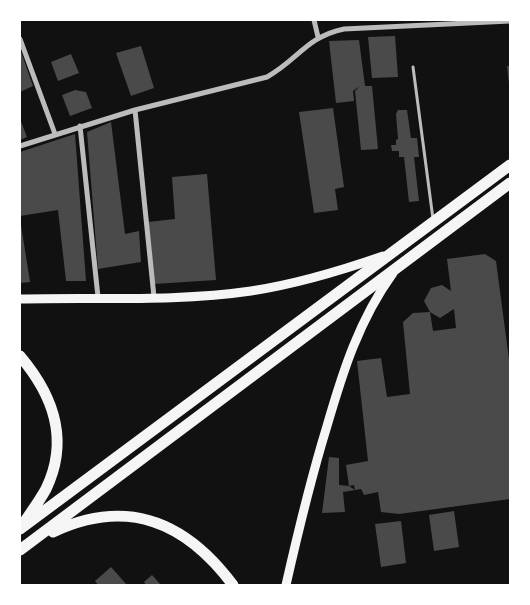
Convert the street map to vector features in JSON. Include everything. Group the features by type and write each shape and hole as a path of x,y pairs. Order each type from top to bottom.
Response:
{"highway":[{"path":"20,529 510,165"},
{"path":"20,550 510,183"},
{"path":"20,356 34,373 48,397 53,410 57,437 55,457 45,490 20,529"},
{"path":"31,542 72,523 92,517 125,516 152,520 170,528 206,552 233,585"}],"main road":[{"path":"20,299 202,296 260,289 345,270 390,254"},
{"path":"286,585 320,448 345,362 368,311 399,266"}],"street":[{"path":"314,20 318,37"},
{"path":"20,146 135,110 267,76 279,70 318,37 344,29 510,22"},
{"path":"20,39 55,134"},
{"path":"135,110 154,297"},
{"path":"80,126 98,298"}],"lane":[{"path":"413,67 433,222"}],"building":[{"path":"395,36 398,77 372,78 368,37"},
{"path":"359,40 365,86 372,86 378,149 361,150 355,91 360,86 353,91 354,101 336,103 329,41"},
{"path":"141,46 154,88 131,96 116,53"},
{"path":"20,49 33,86 20,92"},
{"path":"71,54 79,73 58,81 51,62"},
{"path":"507,66 510,66 510,84 509,84"},
{"path":"75,90 86,92 92,108 70,116 62,95"},
{"path":"333,108 344,187 335,189 338,210 314,213 299,112"},
{"path":"398,110 407,110 411,138 417,138 419,157 414,157 419,201 409,202 404,157 399,157 399,151 392,151 391,145 396,145 396,140 398,139 396,114"},
{"path":"20,119 27,137 20,140"},
{"path":"111,122 125,234 139,231 141,262 98,269 87,132"},
{"path":"75,134 86,281 66,281 58,210 20,216 20,152"},
{"path":"207,174 216,280 154,284 148,222 175,219 172,177"},
{"path":"20,225 30,282 20,283"},
{"path":"485,254 496,261 510,367 510,499 399,514 381,512 378,492 364,495 361,489 355,490 354,485 349,486 346,465 368,461 357,361 381,358 387,397 410,394 403,322 413,313 430,312 424,301 431,288 442,285 451,291 447,259","holes":["454,309 456,328 433,331 430,312 440,318"]},
{"path":"329,457 339,458 339,485 349,486 355,490 343,492 345,512 322,513"},
{"path":"454,511 459,547 434,551 429,515"},
{"path":"401,521 406,563 381,567 375,524"},
{"path":"111,567 127,585 98,585 95,581"},
{"path":"152,575 161,585 146,585 144,582"}]}
